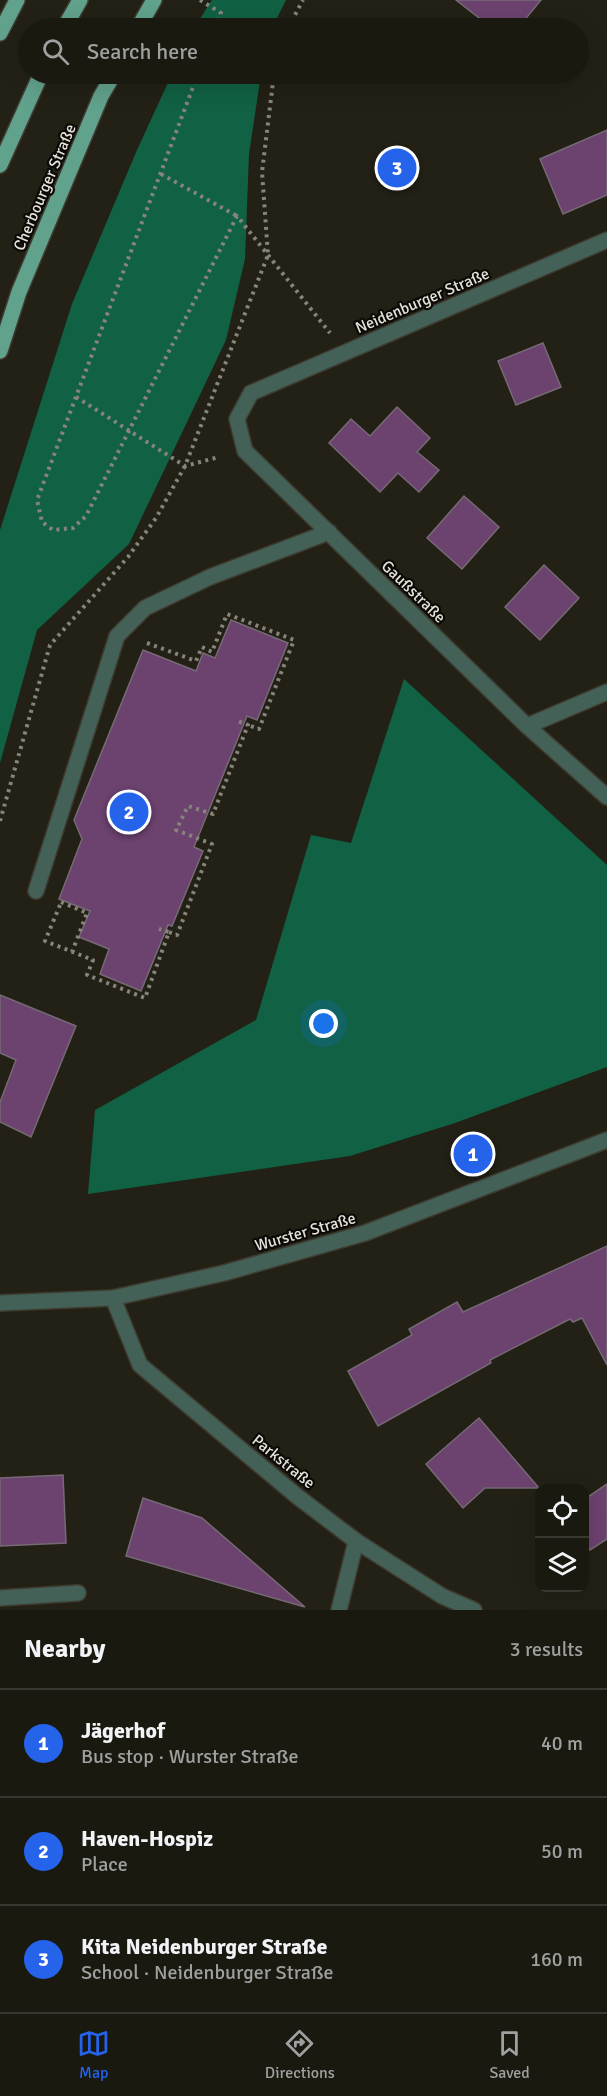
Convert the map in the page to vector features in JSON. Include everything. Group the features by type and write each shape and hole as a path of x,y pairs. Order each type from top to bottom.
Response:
{"main road":[{"path":"0,33 16,0"},
{"path":"70,18 80,0"},
{"path":"144,18 154,0"},
{"path":"0,165 36,84"},
{"name":"Cherbourger Straße","path":"0,351 20,292 101,96 108,84"}],"street":[{"name":"Neidenburger Straße","path":"245,451 237,419 251,393 607,240"},
{"name":"Gaußstraße","path":"245,451 527,726 607,796"},
{"path":"36,891 117,636 145,608 210,577 329,532"},
{"path":"527,726 607,692"},
{"name":"Wurster Straße","path":"0,1303 113,1298 224,1273 365,1233 607,1140"},
{"name":"Parkstraße","path":"113,1298 140,1365 298,1497 356,1541 442,1596 474,1610"},
{"path":"339,1610 356,1541"},
{"path":"0,1598 78,1593"}],"path":[{"path":"200,0 221,13 219,18"},
{"path":"293,18 303,0"},
{"path":"194,84 37,501 42,522 52,530 74,528 86,516 237,216"},
{"path":"0,821 50,645 128,557 156,518 185,466 235,344 268,255 262,172 273,84"},
{"path":"161,174 237,216 346,352"},
{"path":"76,397 185,466 245,451"},
{"path":"117,636 141,641 196,661 202,647 212,652 227,614 294,640 259,729 238,721"},
{"path":"159,929 177,935 212,844 176,830 188,806 213,814 248,725"},
{"path":"36,891 87,913 72,952"},
{"path":"61,902 45,941 93,960 87,975 144,998 169,932"}],"green space":[{"path":"212,0 286,0 277,18 200,18"},
{"path":"167,84 260,84 249,154 245,259 226,340 129,544 37,630 0,763 0,530 72,304"},
{"path":"404,679 607,865 607,1067 455,1123 350,1156 88,1194 95,1110 256,1020 311,835 351,843"}],"building":[{"path":"456,0 541,0 526,18 479,18"},
{"path":"607,130 607,195 563,214 540,159"},
{"path":"543,343 561,387 516,405 498,361"},
{"path":"397,407 430,438 417,452 439,470 419,492 398,473 380,492 329,443 351,419 370,436"},
{"path":"464,496 499,527 462,569 427,538"},
{"path":"544,565 579,598 540,640 505,607"},
{"path":"231,620 288,643 257,720 247,716 194,847 203,851 172,926 168,925 141,991 100,974 109,949 79,937 90,911 59,899 82,839 74,820 143,650 196,671 203,653 215,658"},
{"path":"0,995 76,1026 31,1137 0,1122 0,1102 16,1060 0,1053"},
{"path":"607,1246 607,1365 582,1318 573,1322 570,1319 490,1360 491,1363 378,1426 348,1371 412,1335 409,1329 457,1302 463,1312"},
{"path":"479,1418 536,1484 535,1488 485,1488 463,1508 426,1464"},
{"path":"63,1475 66,1543 0,1546 0,1478"},
{"path":"607,1484 607,1539 590,1550 589,1548 589,1496"},
{"path":"143,1498 202,1518 305,1607 126,1556"}],"place":[{"name":"Kita Neidenburger Straße","path":"397,168"},
{"name":"Haven-Hospiz","path":"129,812"},
{"name":"Jägerhof","path":"473,1154"}]}
